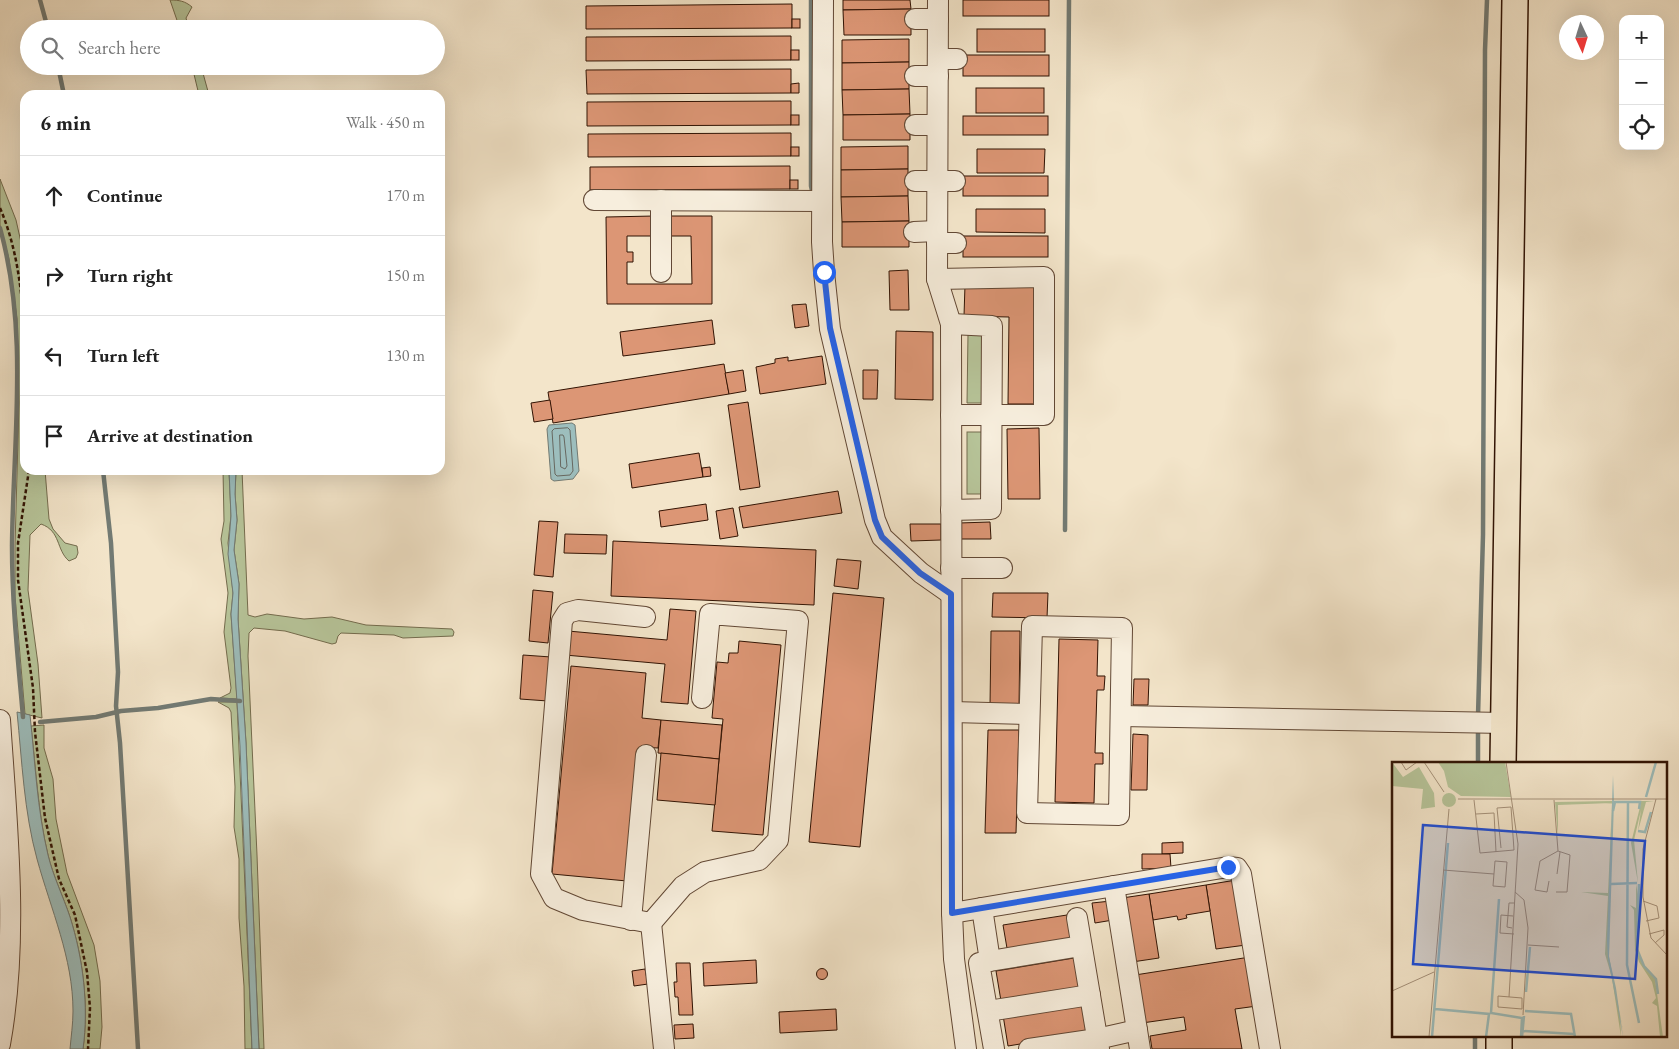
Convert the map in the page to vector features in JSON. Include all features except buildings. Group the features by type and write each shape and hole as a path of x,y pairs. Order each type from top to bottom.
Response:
{"main road":[{"path":"1503,762 1514,0"},
{"path":"1499,1036 1499,1049"}],"street":[{"path":"823,0 822,242 830,328 875,520 882,537 920,573 951,594"},
{"path":"915,18 938,9 944,64 946,181 943,239 937,279 951,324 952,913 954,959 966,1049"},
{"path":"915,76 944,64"},
{"path":"915,125 944,121"},
{"path":"915,181 946,181"},
{"path":"594,200 822,201"},
{"path":"660,200 660,272"},
{"path":"914,232 943,239"},
{"path":"937,279 1044,277 1044,415 951,415"},
{"path":"951,324 992,326 991,509 951,510"},
{"path":"951,568 1002,568"},
{"path":"645,617 578,610 567,614 562,621 541,874 554,898 582,910 651,923"},
{"path":"664,1049 651,923 683,886 705,872 759,860 778,840 798,621 710,614 702,698"},
{"path":"1032,626 1122,628 1119,815 1027,813 1029,714 1032,626"},
{"path":"952,712 1029,714"},
{"path":"1121,716 1504,723"},
{"path":"0,720 10,880 8,982 5,1018 0,1044"},
{"path":"631,920 646,755"},
{"path":"952,913 1228,867 1237,868 1241,874 1270,1049"},
{"path":"1029,1049 1139,1039 1114,886"},
{"path":"982,908 990,961"},
{"path":"1077,918 1098,1044"},
{"path":"994,1049 979,963 1081,946"},
{"path":"988,1011 1090,995"}],"path":[{"path":"0,208 7,224 20,282"},
{"path":"28,475 18,543 18,580 32,679 35,732 45,818 59,879 75,915 87,972 90,1008 88,1049"}],"green space":[{"path":"170,0 182,1 192,7 187,20 177,20"},
{"path":"194,75 203,75 208,90 198,90"},
{"path":"0,179 16,220 20,238 20,475 45,475 49,519 53,529 65,543 77,546 78,553 76,558 69,561 62,552 52,531 41,524 30,535 28,590 38,664 42,718 25,714 15,596 19,403 17,319 9,259 0,225"},
{"path":"968,334 988,334 988,403 967,403"},
{"path":"967,432 988,432 988,494 967,494"},
{"path":"223,475 229,475 231,516 228,543 233,593 231,614 237,699 220,698 230,693 231,688 224,632 228,593 221,539 224,521"},
{"path":"236,475 242,475 248,615 255,617 267,614 304,619 332,617 366,625 452,629 454,632 453,636 403,638 394,635 341,633 336,643 332,644 285,631 254,628 249,633 248,656 264,1049 259,1049 246,743 238,619 239,584 234,550 237,520"},
{"path":"218,702 237,702 252,1049 245,1049 244,986 239,918 239,859 234,827 235,787 231,712 229,708"},
{"path":"44,725 44,748 53,779 56,819 67,873 94,945 100,981 102,1027 100,1049 83,1049 85,999 81,965 75,933 50,863 42,823 31,726"}],"water":[{"path":"572,423 575,425 579,471 573,479 554,481 551,479 547,429 549,425"},
{"path":"229,475 236,475 237,520 234,550 239,584 238,619 246,743 259,1049 252,1049 240,746 231,614 233,593 228,554 231,516"},
{"path":"17,712 30,715 44,838 50,863 75,933 84,982 85,1033 83,1049 70,1049 73,1011 72,991 65,953 37,859 29,823"}],"waterway":[{"path":"40,0 46,20"},
{"path":"811,0 811,186 813,195"},
{"path":"1065,530 1069,0"},
{"path":"1478,716 1483,535 1485,50 1487,0"},
{"path":"60,75 63,90"},
{"path":"0,228 9,267 17,346 12,568 23,717"},
{"path":"104,475 111,543 118,672 116,706 120,743 138,1049"},
{"path":"40,722 96,717 121,711 158,708 211,699 240,701"},
{"path":"1478,727 1478,762"},
{"path":"1475,1036 1475,1049"}],"route":[{"path":"824,272 830,328 875,520 882,537 920,573 951,594 952,913 1228,867"}]}
